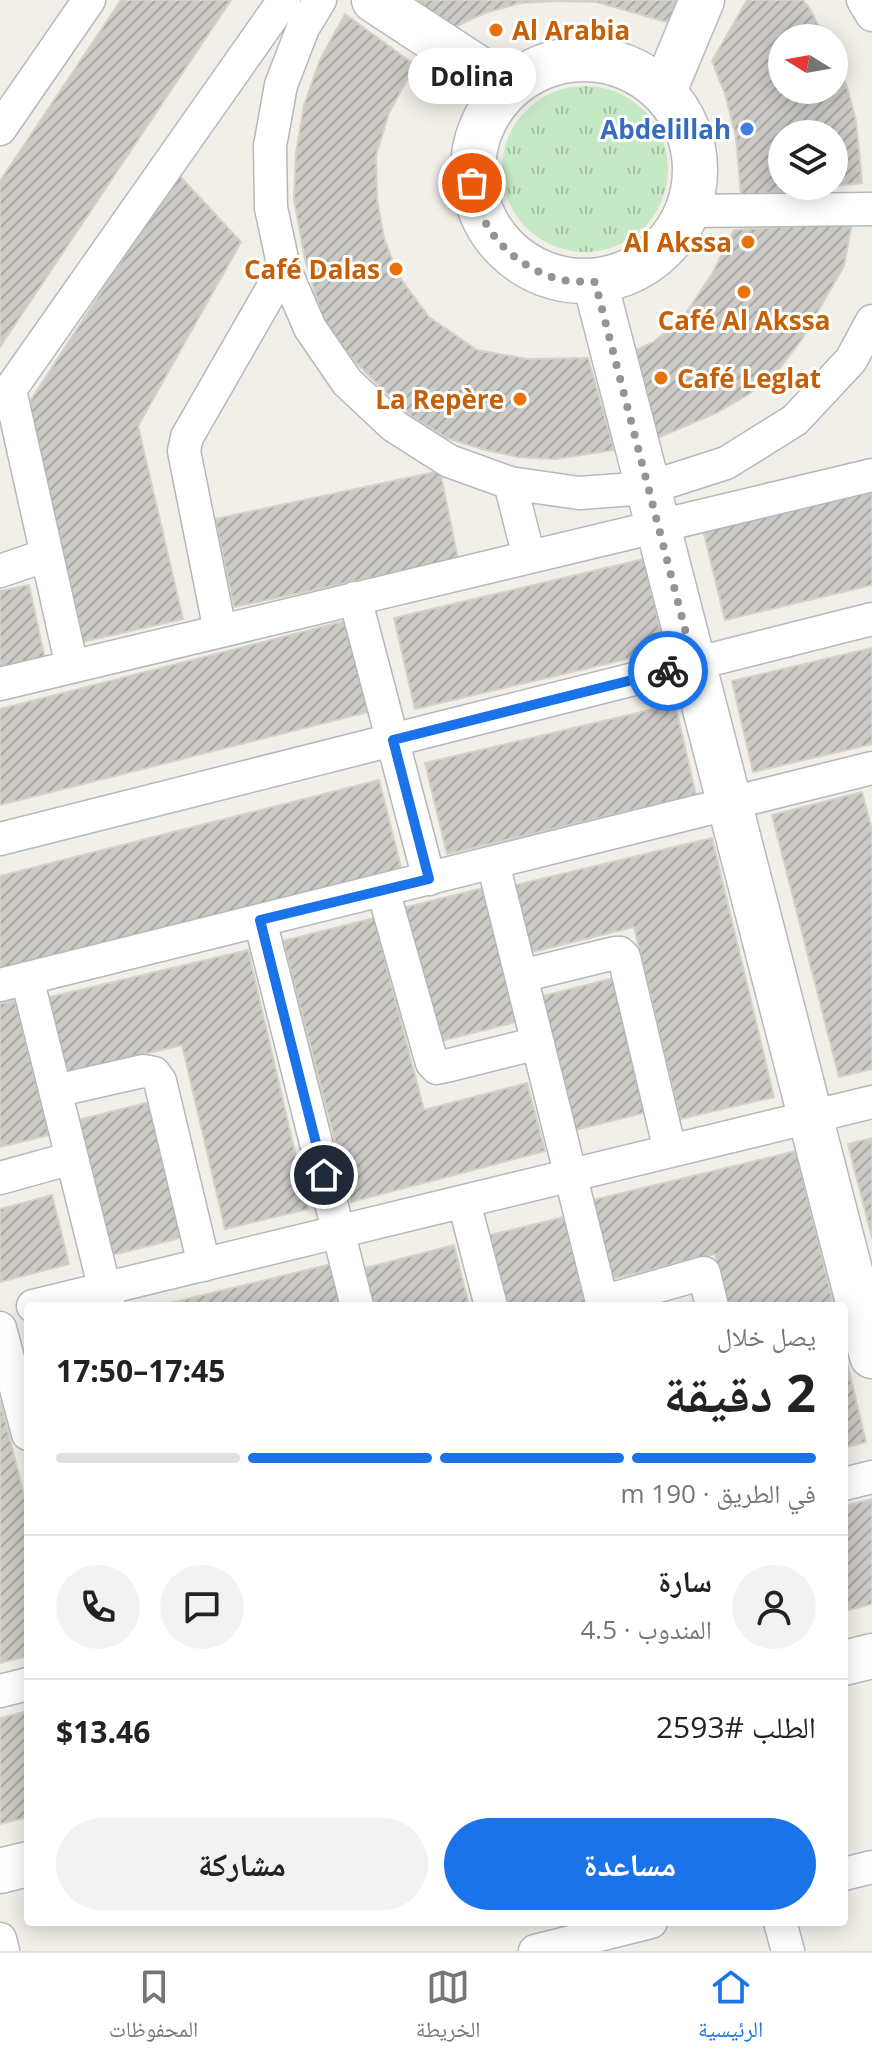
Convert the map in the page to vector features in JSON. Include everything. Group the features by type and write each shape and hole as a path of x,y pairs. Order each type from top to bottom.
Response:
{"street":[{"path":"0,129 89,0"},
{"path":"72,667 47,555 5,397 284,0"},
{"path":"320,0 303,28 281,85 270,146 271,208 284,268 310,328 347,382 394,426 449,461 510,483 653,507 872,475"},
{"path":"374,0 507,87"},
{"path":"664,91 702,0"},
{"path":"587,57 629,66 664,91 683,117 694,148 695,180 688,211 666,246 634,270 595,282 560,280 528,267 501,246 481,216 472,183 473,148 485,115 507,87 544,65 587,57"},
{"path":"688,211 872,209"},
{"path":"220,631 184,451 187,437 284,268"},
{"path":"595,282 872,1356"},
{"path":"0,684 529,557 653,507 795,420 851,360 872,321"},
{"path":"510,483 529,557"},
{"path":"0,571 47,555"},
{"path":"355,598 429,879"},
{"path":"0,839 872,619"},
{"path":"107,1297 55,1091 14,982 872,768"},
{"path":"493,863 603,1302"},
{"path":"383,890 432,1063 437,1068 538,1043"},
{"path":"260,920 356,1302"},
{"path":"521,976 615,953 624,957 670,1151"},
{"path":"55,1091 143,1071 154,1073 160,1081 204,1265"},
{"path":"68,1302 107,1297 204,1265 872,1102"},
{"path":"0,1178 72,1158"},
{"path":"464,1202 490,1302"},
{"path":"610,1302 704,1273 711,1302"},
{"path":"0,1314 24,1308"},
{"path":"0,1328 24,1419"},
{"path":"848,1483 872,1477"},
{"path":"848,1662 872,1656"},
{"path":"0,1691 24,1685"},
{"path":"0,1871 24,1865"},
{"path":"848,1873 872,1867"},
{"path":"535,1951 635,1926"},
{"path":"781,1926 788,1951"},
{"path":"0,1939 3,1951"}],"green space":[{"path":"585,86 617,92 644,110 662,137 668,169 662,201 644,228 617,246 585,252 553,246 526,228 508,201 502,169 508,137 526,110 553,92"}],"building":[{"path":"121,0 231,0 0,347 0,181"},
{"path":"411,0 680,0 670,23 597,2 554,1 521,3 485,13 448,30"},
{"path":"747,0 803,0 818,24 768,24 768,104 848,104 848,90 856,121 862,183 848,184 848,120 768,120 768,193 741,196 736,137 725,94 712,61"},
{"path":"345,14 415,65 389,113 376,155 377,199 384,238 398,275 429,317 477,350 527,359 588,358 614,450 555,459 518,457 447,438 411,416 380,387 348,354 322,316 305,259 294,200 296,153 304,105 320,60"},
{"path":"178,174 241,242 138,426 183,619 77,643 27,406"},
{"path":"852,223 844,266 802,339 777,372 749,394 716,413 653,440 626,354 652,343 682,319 712,274 734,230"},
{"path":"440,471 458,559 234,607 215,519"},
{"path":"872,490 872,585 725,620 703,530"},
{"path":"644,559 665,650 415,709 394,618"},
{"path":"29,585 45,659 0,669 0,591"},
{"path":"345,621 368,712 0,805 0,709"},
{"path":"872,648 872,744 753,772 732,681"},
{"path":"675,704 696,795 447,854 425,763"},
{"path":"379,780 402,871 0,972 0,876"},
{"path":"862,792 872,830 872,1069 839,1077 772,815"},
{"path":"712,838 774,1097 680,1119 634,927 528,953 512,886"},
{"path":"483,888 516,1022 433,1043 399,909"},
{"path":"374,918 424,1110 527,1083 545,1151 351,1202 283,941"},
{"path":"248,950 308,1209 225,1229 182,1045 64,1073 46,998"},
{"path":"622,976 655,1110 563,1133 531,999"},
{"path":"15,1000 49,1135 0,1147 0,1004"},
{"path":"150,1102 184,1237 100,1258 66,1123"},
{"path":"872,1138 872,1238 848,1144"},
{"path":"796,1151 833,1302 726,1302 715,1254 608,1280 589,1201"},
{"path":"52,1195 69,1264 0,1282 0,1209"},
{"path":"564,1217 585,1302 498,1302 482,1237"},
{"path":"454,1245 468,1302 366,1302 358,1270"},
{"path":"331,1264 340,1302 174,1302"},
{"path":"848,1367 866,1442 848,1447"},
{"path":"0,1400 24,1495 24,1657 0,1663"},
{"path":"872,1499 872,1604 848,1610 848,1505"},
{"path":"24,1712 24,1818 0,1824 0,1718"}],"way so far":[{"path":"472,183 481,216 501,246 514,257 528,267 560,280 595,282 694,664 668,671"}],"place":[{"name":"Al Arabia","path":"496,30"},
{"name":"Abdelillah","path":"747,129"},
{"name":"Dolina","path":"472,183"},
{"name":"Al Akssa","path":"748,242"},
{"name":"Café Dalas","path":"396,269"},
{"name":"Café Al Akssa","path":"744,292"},
{"name":"Café Leglat","path":"661,378"},
{"name":"La Repère","path":"520,399"}],"route":[{"path":"324,1175 260,920 429,879 393,740 668,671"}]}
